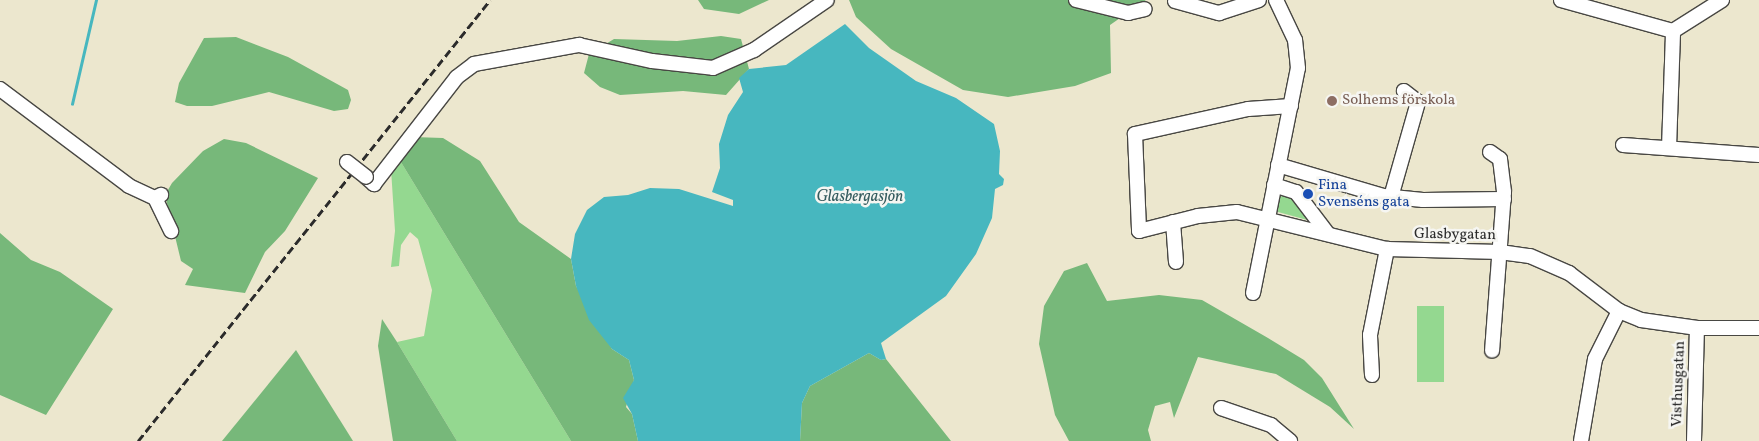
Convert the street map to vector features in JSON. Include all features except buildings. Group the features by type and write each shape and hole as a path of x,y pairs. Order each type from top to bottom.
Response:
{"street":[{"path":"343,159 374,184 457,77 474,64 579,45 652,61 713,68 754,50 827,0"},
{"path":"1076,0 1128,13 1145,8"},
{"path":"1174,1 1219,13 1259,0"},
{"path":"1254,293 1267,217 1291,106 1298,54 1292,30 1276,0"},
{"path":"1561,0 1673,31 1722,0"},
{"path":"1669,148 1673,31"},
{"path":"0,89 130,186 158,196 170,231"},
{"path":"1391,197 1418,102 1404,91"},
{"name":"Glasbygatan","path":"1291,106 1248,109 1135,134 1139,230 1224,212 1267,217 1387,249 1500,252 1530,256 1569,272 1619,311 1641,320 1697,328 1759,328"},
{"path":"1623,145 1759,155"},
{"path":"1490,152 1501,163 1504,199 1492,351"},
{"path":"1278,165 1391,197 1423,200 1504,199"},
{"path":"1274,185 1296,192 1328,234"},
{"path":"1173,222 1176,262"},
{"path":"1372,375 1370,335 1387,249"},
{"path":"1581,441 1591,373 1619,311"},
{"name":"Visthusgatan","path":"1694,441 1697,328"},
{"path":"1221,408 1271,425 1290,441"}],"green space":[{"path":"698,0 769,0 739,14 704,9"},
{"path":"849,0 1146,0 1110,25 1111,73 1075,86 1008,97 963,90 891,49 856,17"},
{"path":"721,36 741,39 749,69 726,95 683,91 620,95 600,87 584,73 589,54 614,39 677,41"},
{"path":"236,37 288,57 348,90 351,100 348,109 334,111 269,92 212,106 187,106 175,102 179,83 204,38"},
{"path":"413,137 443,138 480,161 519,222 571,259 576,286 612,349 629,360 634,380 626,407 632,414 638,441 571,441 396,154"},
{"path":"224,139 246,143 318,178 285,231 265,252 245,293 185,285 193,269 181,261 165,195 172,183 203,151"},
{"path":"396,154 571,441 457,441 397,342 424,336 432,290 418,239 410,232 401,245 399,266 391,267 395,231 391,169"},
{"path":"1286,194 1292,196 1311,221 1278,212 1276,199"},
{"path":"0,233 31,260 60,272 113,309 46,415 0,395"},
{"path":"1087,263 1107,301 1159,295 1202,300 1304,360 1322,378 1354,429 1330,407 1276,374 1198,357 1174,418 1170,402 1155,406 1148,430 1151,441 1069,441 1055,415 1039,344 1044,306 1064,271"},
{"path":"1417,306 1444,306 1444,382 1417,382"},
{"path":"382,319 457,441 393,441 378,346"},
{"path":"296,350 353,441 222,441"},
{"path":"869,353 881,360 886,359 951,441 800,441 802,403 810,386"}],"water":[{"name":"Glasbergasjön","path":"845,24 869,48 916,81 956,98 994,124 1000,151 999,174 1004,179 1003,185 995,189 992,218 976,254 946,296 881,343 886,359 881,360 869,353 810,386 802,403 800,441 638,441 632,414 623,398 634,380 629,360 612,349 589,320 576,286 571,259 575,234 587,210 604,197 628,195 650,188 679,189 733,206 733,200 712,192 720,168 719,144 728,115 743,92 739,78 749,69 786,65"}],"waterway":[{"path":"72,104 96,0"}],"railway":[{"path":"138,441 490,0"}],"place":[{"name":"Solhems förskola","path":"1332,101"},
{"name":"Fina Svenséns gata","path":"1308,194"}]}
